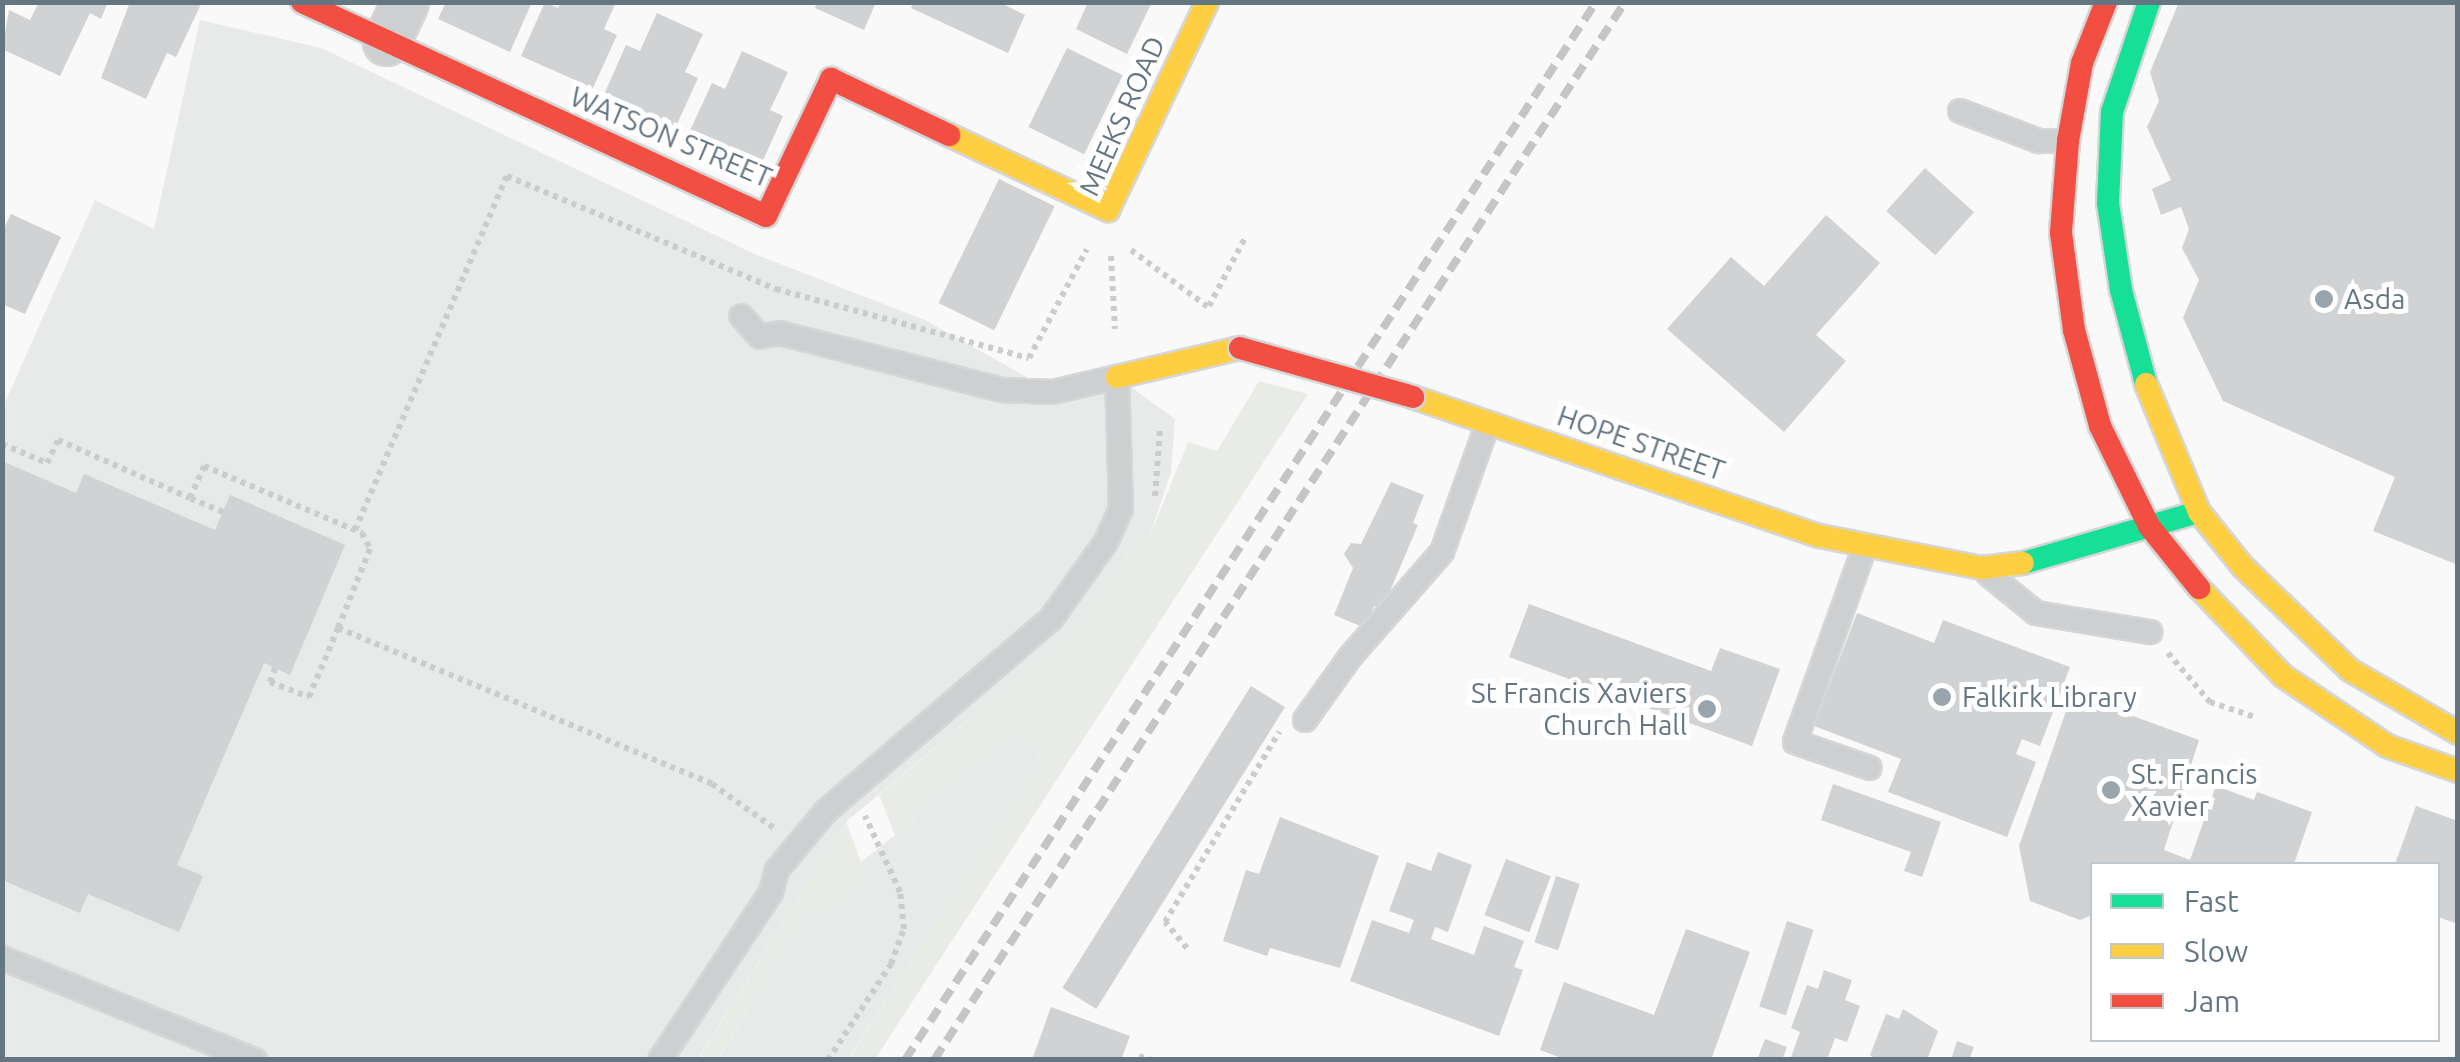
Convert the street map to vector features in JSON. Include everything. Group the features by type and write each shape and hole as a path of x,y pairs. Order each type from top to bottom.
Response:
{"street":[{"name":"WATSON STREET","path":"302,2 395,22 766,216 831,79 1108,210"},
{"name":"MEEKS ROAD","path":"1108,210 1206,2"},
{"path":"2106,2 2082,64 2068,140 2062,234 2074,330 2100,426 2149,526 2208,600 2283,676 2387,746 2458,772"},
{"path":"2149,2 2112,112 2108,203 2121,290 2153,411 2199,512 2243,567 2350,670 2458,733"},
{"name":"HOPE STREET","path":"1117,377 1240,348 1412,397 1864,548 1982,568 2043,561 2199,512"}],"lane":[{"path":"1960,112 2038,141 2068,140"},
{"path":"660,1060 772,892 777,870 852,782 1051,619 1106,542 1121,509 1117,377 1054,392 1002,390 780,334 755,342 741,316"},
{"path":"1310,714 1350,657 1442,552 1488,423"},
{"path":"1864,548 1795,742 1870,768"},
{"path":"1982,568 2036,613 2150,632"},
{"path":"2,958 256,1060"}],"path":[{"path":"355,530 506,176 776,289 1029,358 1108,210"},
{"path":"1108,210 1137,260 1225,317"},
{"name":"MEEKS ROAD","path":"1108,210 1117,377"},
{"path":"1208,307 1246,236"},
{"path":"1121,509 1150,520 1162,470 1160,430"},
{"path":"2,444 48,463 58,440 223,512"},
{"path":"190,498 204,466 355,530 370,549 309,698 270,682 275,668"},
{"path":"338,628 712,784 769,828 783,829"},
{"path":"1187,948 1165,922 1288,717 1310,714"},
{"path":"828,1060 891,964 904,930 900,892 852,782"},
{"path":"1139,1056 1151,1060"}],"shaded area":[{"path":"200,20 321,48 757,255 925,320 1053,392 1117,377 1175,419 1171,472 1149,538 1136,533 1120,569 1076,629 846,822 698,1059 3,1060 3,407 95,200 154,229"},
{"path":"1259,381 1308,394 875,1059 848,1060 1041,759 1021,728 920,804 910,833 895,835 879,795 1076,629 1120,569 1136,533 1149,538 1188,442 1217,451"},
{"path":"1022,727 1041,760 848,1059 718,1060 807,908 866,877 861,862 895,835 910,833 920,804"},
{"path":"846,822 867,877 838,910 807,909 718,1059 706,1059 701,1055"}],"building":[{"path":"39,2 108,2 101,19 90,13 60,76 2,49 9,10 30,20"},
{"path":"130,2 202,2 176,57 167,53 146,99 101,78"},
{"path":"446,2 532,2 510,52 438,19"},
{"path":"545,2 558,8 561,2 616,2 604,29 617,35 593,88 521,56"},
{"path":"817,2 876,2 864,30 815,8"},
{"path":"914,2 999,2 1025,15 1008,53 911,8"},
{"path":"1088,2 1152,2 1127,54 1076,29"},
{"name":"Asda","path":"2179,2 2458,2 2458,565 2373,531 2395,477 2223,401 2183,318 2199,280 2182,248 2189,229 2181,207 2161,215 2152,189 2171,180 2147,127 2159,101 2150,72"},
{"path":"657,13 703,34 685,72 698,78 674,131 602,99 626,45 640,51"},
{"path":"1067,48 1123,75 1084,154 1028,127"},
{"path":"742,51 788,72 770,110 783,116 759,169 687,137 712,83 725,89"},
{"path":"1925,168 1974,212 1935,255 1886,211"},
{"path":"999,179 1055,206 994,330 939,303"},
{"path":"11,214 61,237 25,314 2,304 2,232"},
{"path":"1826,215 1880,263 1816,335 1846,361 1784,432 1667,329 1731,257 1764,286"},
{"path":"2,461 76,493 84,474 215,530 230,495 345,545 290,675 264,663 177,865 203,876 179,932 88,894 80,913 2,880"},
{"path":"1391,482 1424,495 1413,523 1418,525 1382,610 1374,606 1365,628 1334,615 1353,568 1344,554 1351,543 1361,544"},
{"name":"St Francis Xaviers Church Hall","path":"1529,604 1711,671 1720,648 1780,669 1752,746 1509,657"},
{"name":"Falkirk Library","path":"1857,613 1934,643 1943,620 2070,667 2040,746 2022,739 2016,754 2036,762 2007,837 1888,792 1901,759 1814,726"},
{"path":"1251,686 1285,707 1096,1009 1062,988"},
{"name":"St. Francis Xavier","path":"2072,694 2199,740 2164,850 2190,860 2216,786 2254,800 2257,792 2312,812 2295,862 2090,862 2090,916 2080,920 2030,901 2019,846"},
{"path":"1833,784 1941,822 1922,877 1904,871 1911,852 1821,820"},
{"path":"2416,806 2458,821 2458,924 2440,918 2440,862 2396,862"},
{"path":"1280,817 1379,856 1340,968 1270,948 1267,956 1223,941 1246,870 1259,874"},
{"path":"1438,852 1472,865 1448,932 1435,927 1431,939 1474,955 1484,926 1524,941 1514,967 1523,970 1499,1036 1350,981 1372,920 1409,933 1414,920 1389,911 1407,862 1431,871"},
{"path":"1506,859 1551,876 1529,932 1484,915"},
{"path":"1556,876 1580,884 1558,950 1534,943"},
{"path":"1787,921 1814,930 1786,1015 1759,1007"},
{"path":"1686,929 1750,952 1711,1060 1567,1060 1540,1050 1564,982 1654,1015"},
{"path":"1824,970 1852,980 1845,1000 1860,1006 1847,1042 1835,1038 1827,1060 1790,1060 1800,1032 1791,1028 1807,985 1818,989"},
{"path":"1051,1007 1130,1036 1121,1060 1032,1060"},
{"path":"1903,1009 1938,1031 1927,1060 1876,1060 1870,1055 1886,1014 1899,1019"},
{"path":"1765,1039 1787,1047 1782,1060 1757,1060"},
{"path":"1957,1041 1974,1047 1969,1060 1951,1060"}],"railway":[{"path":"905,1060 1596,2"},
{"path":"934,1060 1625,2"}],"traffic: fast":[{"path":"2146,384 2121,290 2108,203 2112,112 2149,2"},
{"path":"2023,563 2195,513"}],"traffic: slow":[{"path":"949,135 1108,210 1207,2"},
{"path":"1117,377 1240,348"},
{"path":"2146,384 2199,512 2243,567 2350,670 2458,733"},
{"path":"1413,397 1820,536 1982,568 2023,563"},
{"path":"2199,588 2283,676 2387,746 2458,771"}],"traffic: jam":[{"path":"302,2 766,216 831,79 949,135"},
{"path":"2106,2 2082,63 2068,141 2061,233 2074,330 2100,426 2149,526 2199,588"},
{"path":"1240,348 1413,397"}],"place":[{"name":"Asda","path":"2324,299"},
{"name":"Falkirk Library","path":"1942,697"},
{"name":"St Francis Xaviers Church Hall","path":"1707,709"},
{"name":"St. Francis Xavier","path":"2111,790"}]}
